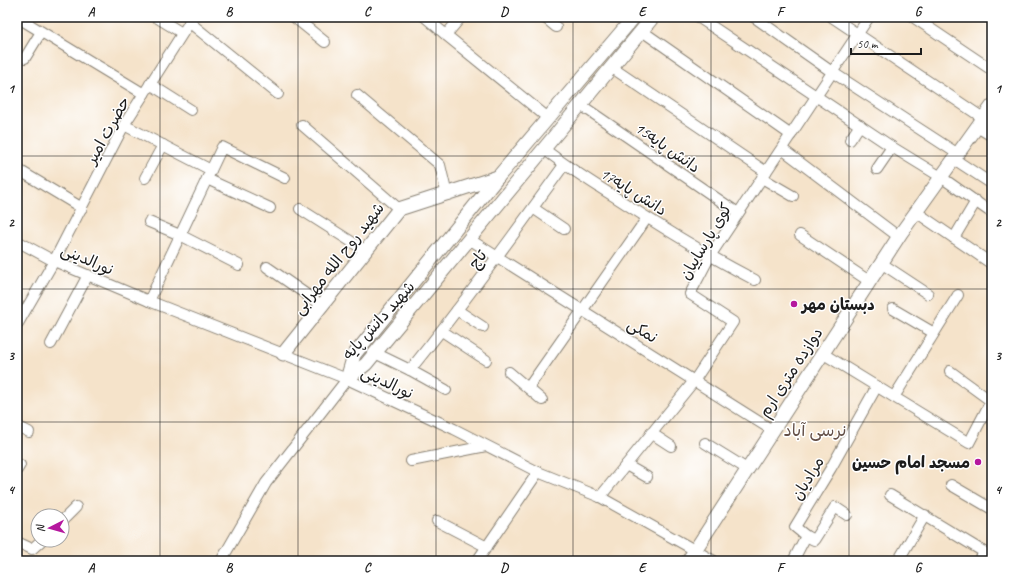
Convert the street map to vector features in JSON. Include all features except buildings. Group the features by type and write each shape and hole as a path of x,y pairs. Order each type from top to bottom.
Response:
{"street":[{"path":"17,17 144,94"},
{"path":"156,17 182,33"},
{"path":"294,17 325,42"},
{"path":"425,17 548,118"},
{"path":"446,35 461,17"},
{"path":"544,17 556,27"},
{"name":"شهید دانش پایه","path":"347,379 354,355 498,177 634,17"},
{"name":"شهید دانش پایه","path":"347,379 366,364 654,17"},
{"path":"698,17 892,147 941,177 992,213"},
{"path":"754,17 956,156 992,184"},
{"path":"832,17 980,123 992,136"},
{"name":"کوی پارساییان","path":"600,497 694,381 733,322 690,294 710,256 869,17"},
{"path":"913,17 992,70"},
{"path":"191,20 278,94"},
{"name":"حضرت امیر","path":"17,325 54,261 124,125 191,20"},
{"path":"642,31 791,135"},
{"path":"25,58 40,32"},
{"path":"611,67 794,196"},
{"path":"150,84 191,110"},
{"path":"357,95 440,165 447,195"},
{"name":"دانش پایه15","path":"581,105 738,213"},
{"name":"دوازده متری ارم","path":"688,561 694,549 899,237 992,106"},
{"path":"124,125 163,145 209,175 270,208"},
{"path":"302,125 399,209"},
{"path":"850,140 860,125"},
{"path":"145,178 163,145"},
{"path":"149,301 222,147 285,178"},
{"path":"877,169 892,147"},
{"name":"دانش پایه17","path":"544,149 564,164 647,218 710,256 755,280"},
{"path":"782,149 899,237"},
{"name":"تاچ","path":"410,370 458,310 564,164"},
{"path":"17,169 82,208"},
{"path":"498,177 512,188"},
{"name":"شهید روح الله مهرابی","path":"284,354 399,209 447,195 498,177"},
{"path":"954,238 976,201"},
{"path":"533,208 564,229"},
{"path":"300,209 366,251"},
{"path":"916,212 992,264"},
{"path":"528,388 647,218"},
{"path":"149,222 180,235 239,265"},
{"path":"800,235 869,282"},
{"name":"نمکی","path":"469,239 772,430"},
{"name":"نورالدینی","path":"17,241 54,261 149,301 347,379 454,429 538,472 600,497 714,561"},
{"path":"882,263 928,294"},
{"path":"267,267 323,306"},
{"path":"51,344 88,275"},
{"path":"894,397 958,294"},
{"path":"893,308 934,334"},
{"path":"458,310 483,327"},
{"path":"442,331 486,360"},
{"path":"375,353 446,390"},
{"path":"822,353 969,443 991,401 950,371"},
{"path":"509,372 542,400"},
{"path":"221,561 266,483 347,379"},
{"name":"مرادیان","path":"806,536 795,528 877,386"},
{"path":"17,426 29,432"},
{"path":"651,433 671,446"},
{"path":"705,443 747,469"},
{"path":"411,461 486,446"},
{"path":"626,464 647,477"},
{"path":"477,561 538,472"},
{"path":"952,485 992,509"},
{"path":"890,495 984,552 980,560 982,561"},
{"path":"793,561 806,536 814,540 835,507 848,515"},
{"path":"70,514 76,508"},
{"path":"898,561 925,515"},
{"path":"437,521 487,547"},
{"path":"17,542 32,549 33,548"}],"place":[{"name":"دبستان مهر","path":"794,304"},
{"name":"مسجد امام حسین","path":"978,462"}],"district":[{"name":"نرسی آباد","path":"815,430"}]}
